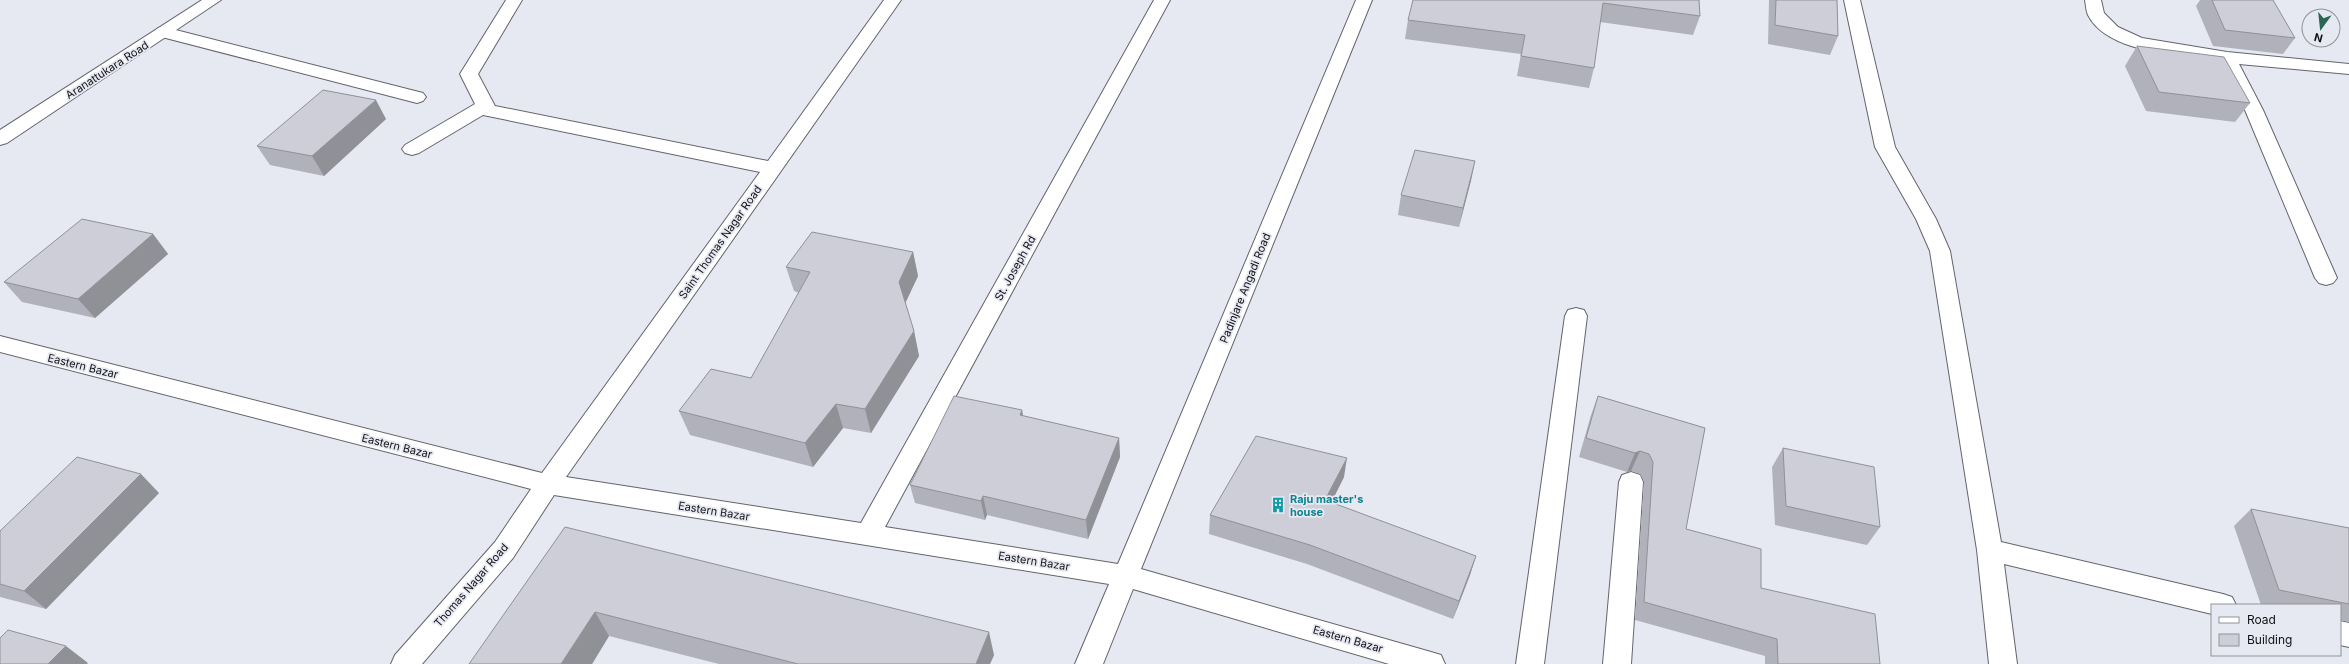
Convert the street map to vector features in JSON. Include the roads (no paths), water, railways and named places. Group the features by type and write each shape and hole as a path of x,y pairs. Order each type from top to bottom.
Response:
{"street":[{"name":"Aranattukara Road","path":"0,139 213,0"},
{"path":"488,111 469,74 514,0"},
{"name":"Saint Thomas Nagar Road","path":"548,484 893,0"},
{"name":"St. Joseph Rd","path":"868,535 1162,0"},
{"name":"Padinjare Angadi Road","path":"1089,664 1364,0"},
{"path":"1852,0 1885,147 1926,219 1940,251 1990,550 2003,664"},
{"path":"2093,0 2096,14 2112,32 2138,43 2227,57 2349,69"},
{"path":"164,32 417,97"},
{"path":"2227,57 2254,110 2326,278"},
{"path":"412,149 480,109 772,168"},
{"path":"1530,664 1576,316"},
{"name":"Eastern Bazar","path":"0,344 548,484 1125,576 1431,664"},
{"path":"1617,664 1631,482"},
{"name":"Thomas Nagar Road","path":"405,664 504,550 548,484"},
{"path":"1990,550 2219,604"}],"place":[{"name":"Raju master's house","path":"1278,505"}]}
